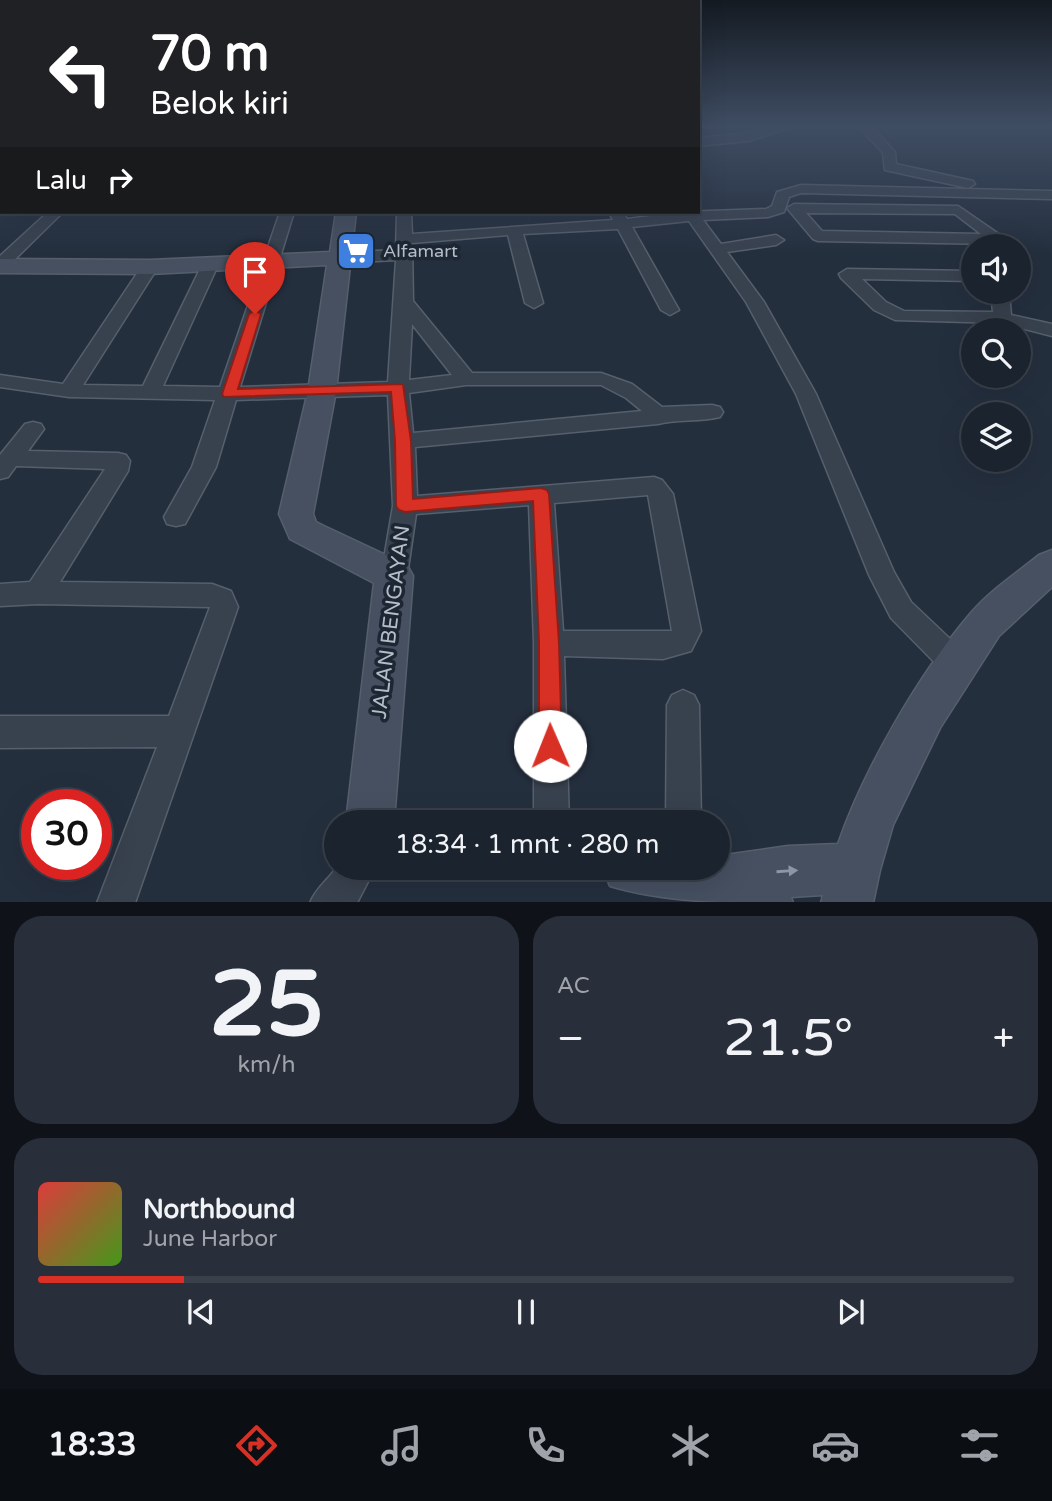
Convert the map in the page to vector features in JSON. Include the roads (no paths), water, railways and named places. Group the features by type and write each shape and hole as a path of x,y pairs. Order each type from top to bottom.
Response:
{"street":[{"path":"895,168 1013,193"},
{"path":"700,214 768,213 779,209 782,195 801,189 1052,195"},
{"path":"794,208 958,210 998,243 818,236 794,208"},
{"path":"0,265 54,214"},
{"path":"176,517 204,467 286,214"},
{"path":"346,214 322,391 296,514 302,530 311,537 394,576"},
{"name":"JALAN BENGAYAN","path":"371,810 394,576 405,506 398,387 404,302 404,214"},
{"path":"514,214 534,303"},
{"path":"0,265 150,267 339,258 518,230 619,218 691,214 755,302 806,394 882,575 901,610 956,664"},
{"path":"619,218 670,310"},
{"path":"569,226 574,244"},
{"path":"716,249 776,240"},
{"path":"150,392 210,265"},
{"path":"69,391 150,267"},
{"path":"961,276 847,274 880,306 901,316 1002,318 1001,304"},
{"path":"404,302 466,379"},
{"path":"1031,325 1052,330"},
{"path":"0,381 69,391 229,394 398,387 466,379 610,381 657,415 712,412"},
{"path":"403,441 655,419 657,415"},
{"path":"5,465 33,429"},
{"path":"5,465 118,461 116,471 38,593"},
{"path":"405,506 654,486 661,494 687,631 681,642 663,646 549,643"},
{"path":"541,494 549,643 552,810"},
{"path":"730,874 826,869 851,886 871,818 925,713 985,624 1052,565"},
{"path":"0,595 38,593 212,596 221,599 224,607 116,902"},
{"path":"683,705 684,810"},
{"path":"0,732 179,730"},
{"path":"329,902 344,891 350,880"},
{"path":"709,880 767,902"}],"place":[{"name":"Alfamart","path":"356,251"}]}
